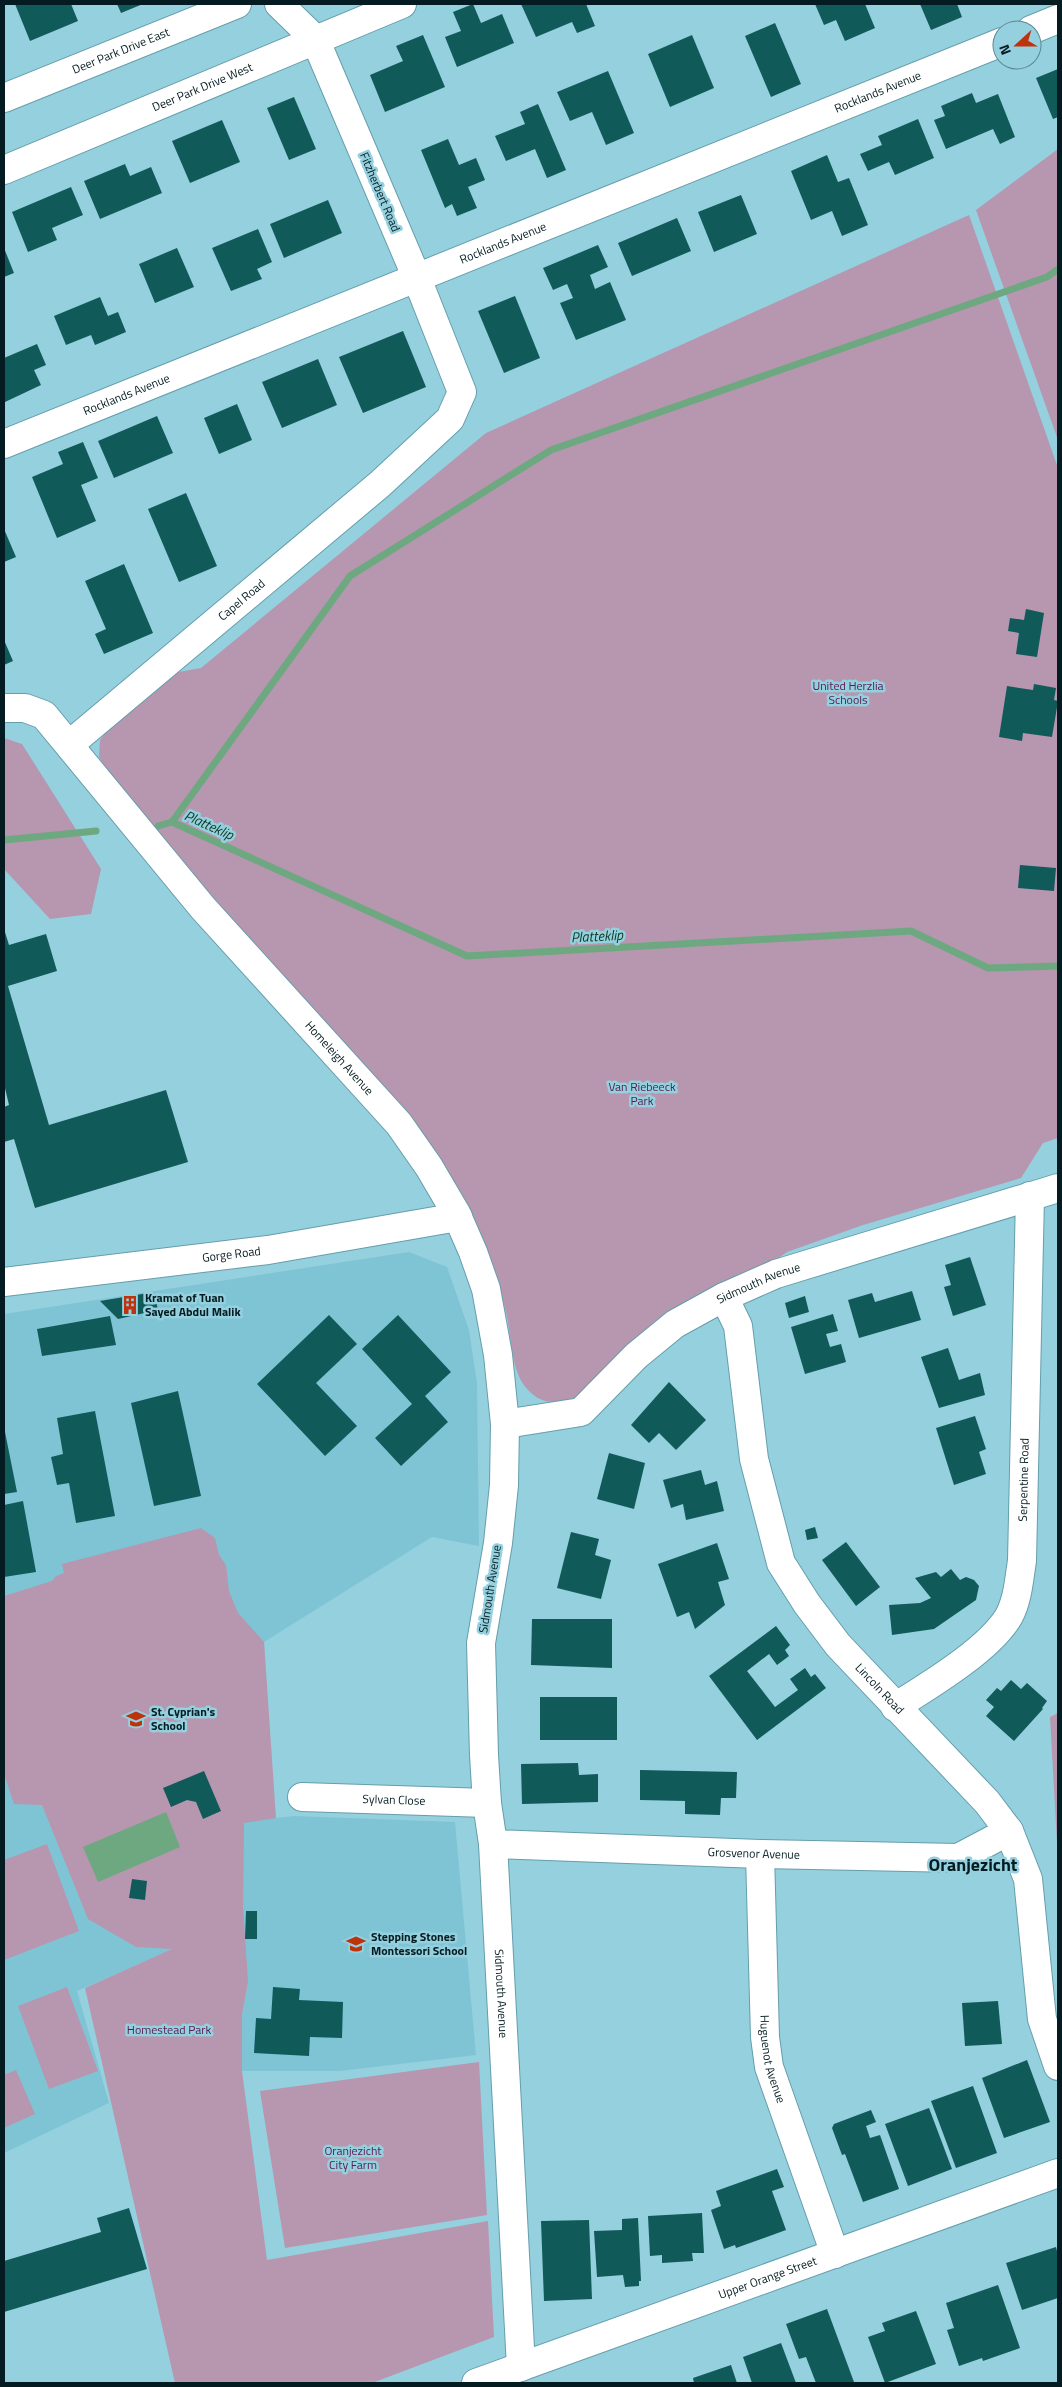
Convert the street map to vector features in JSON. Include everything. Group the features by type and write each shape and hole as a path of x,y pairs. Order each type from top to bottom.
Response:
{"street":[{"name":"Deer Park Drive East","path":"4,98 237,4"},
{"name":"Fitzherbert Road","path":"279,4 315,39 416,276 462,392"},
{"name":"Deer Park Drive West","path":"4,170 402,4"},
{"path":"1042,26 1058,19"},
{"name":"Rocklands Avenue","path":"4,444 416,276 992,46"},
{"name":"Capel Road","path":"70,744 380,484 450,419 462,392"},
{"path":"4,708 24,708 44,715 70,744"},
{"name":"Homeleigh Avenue","path":"70,744 203,908 399,1124 429,1168 458,1217 486,1289 498,1355 505,1424"},
{"name":"Sidmouth Avenue","path":"521,2367 493,1844 487,1803 481,1643 498,1543 504,1484 505,1424 581,1412 636,1356 661,1334 675,1324 724,1297 799,1266 1058,1188"},
{"name":"Serpentine Road","path":"895,1707 945,1676 999,1630 1009,1616 1016,1597 1022,1560 1030,1196"},
{"name":"Gorge Road","path":"4,1282 268,1250 458,1217"},
{"name":"Lincoln Road","path":"724,1297 738,1326 754,1460 781,1563 807,1604 838,1645 987,1802 1009,1831 1028,1879 1042,2019 1058,2066"},
{"name":"Sylvan Close","path":"302,1796 487,1803"},
{"name":"Grosvenor Avenue","path":"493,1844 760,1854 958,1858 1009,1831"},
{"name":"Huguenot Avenue","path":"760,1854 765,2037 769,2067 835,2254"},
{"name":"Upper Orange Street","path":"476,2383 1058,2172"}],"shaded area":[{"name":"St. Cyprian's School","path":"409,1252 447,1267 469,1330 477,1383 479,1546 432,1537 264,1642 272,1796 276,1818 295,1816 455,1822 476,2055 340,2071 242,2071 242,2015 248,1982 221,1928 77,1991 109,2103 4,2153 4,1314"},
{"path":"166,1812 180,1847 98,1882 83,1847"}],"green space":[{"path":"1058,149 1058,440 976,210"},
{"name":"Van Riebeeck Park","path":"969,215 1058,468 1058,1138 1043,1143 1021,1178 863,1225 787,1252 580,1396 559,1402 540,1399 528,1390 518,1373 506,1312 492,1267 467,1208 442,1164 402,1109 263,955 108,772 99,757 100,740 110,727 173,673 201,668 486,433"},
{"path":"4,738 22,744 101,869 91,914 50,919 4,869"},
{"name":"Homestead Park","path":"201,1528 215,1538 219,1555 226,1565 229,1591 238,1613 264,1642 276,1818 244,1823 243,1906 248,1982 242,2015 242,2071 267,2260 488,2221 494,2337 372,2383 175,2383 85,1988 172,1949 136,1947 88,1919 42,1805 14,1804 4,1774 4,1596 52,1581 56,1576 64,1573 62,1564"},
{"path":"1058,1713 1058,1861 1050,1717"},
{"path":"47,1844 79,1931 4,1960 4,1860"},
{"path":"67,1987 98,2071 49,2089 18,2006"},
{"name":"Oranjezicht City Farm","path":"479,2062 487,2215 285,2248 260,2091"},
{"path":"16,2070 35,2114 4,2128 4,2075"}],"building":[{"path":"15,4 71,4 78,21 30,41"},
{"path":"117,4 143,4 121,13"},
{"path":"473,4 481,23 502,14 514,43 457,67 445,37 461,31 453,12"},
{"path":"521,4 586,4 595,26 577,33 572,22 536,37"},
{"path":"815,4 865,4 875,28 845,41 836,20 824,25"},
{"path":"920,4 957,4 962,17 931,30"},
{"path":"775,23 801,84 771,97 745,36"},
{"path":"423,35 445,87 385,112 370,75 403,61 396,46"},
{"path":"692,35 714,88 670,107 648,54"},
{"path":"1058,69 1058,117 1053,119 1036,78"},
{"path":"608,71 634,133 606,145 592,112 570,121 557,92"},
{"path":"972,93 976,103 998,94 1015,137 1000,144 993,129 946,149 934,120 945,116 941,106"},
{"path":"294,97 316,149 289,160 267,108"},
{"path":"538,104 566,170 547,178 535,149 506,161 495,136 525,124 520,112"},
{"path":"918,119 934,158 895,175 889,162 868,171 860,154 882,145 878,136"},
{"path":"222,120 240,162 190,183 172,141"},
{"path":"448,139 459,165 476,158 485,180 468,187 477,208 457,216 452,204 445,208 421,150"},
{"path":"827,155 838,182 849,178 868,225 842,236 832,211 811,220 791,171"},
{"path":"125,164 130,176 151,167 162,193 100,219 84,181"},
{"path":"71,187 83,215 52,228 57,240 28,252 12,212"},
{"path":"741,195 757,234 714,252 698,212"},
{"path":"328,200 342,233 284,258 270,224"},
{"path":"677,218 691,251 632,276 618,243"},
{"path":"258,229 272,262 257,269 262,279 231,291 212,248"},
{"path":"598,245 608,267 590,275 595,289 610,282 626,320 576,340 560,303 573,298 567,284 553,290 543,268"},
{"path":"4,248 14,273 4,277"},
{"path":"177,248 194,287 155,303 139,264"},
{"path":"515,296 540,358 504,373 478,311"},
{"path":"100,297 108,316 118,312 126,332 95,345 91,335 66,345 54,316"},
{"path":"403,331 426,387 363,413 339,357"},
{"path":"37,344 46,365 34,370 41,385 5,402 4,358"},
{"path":"318,359 337,405 282,428 262,382"},
{"path":"237,404 252,440 219,454 204,418"},
{"path":"157,416 173,453 114,478 98,441"},
{"path":"83,442 98,478 81,485 96,521 57,538 32,477 63,464 58,452"},
{"path":"186,493 217,566 179,582 148,509"},
{"path":"4,529 16,557 4,562"},
{"path":"124,564 153,633 104,654 95,634 106,629 85,581"},
{"path":"1026,609 1044,613 1037,657 1016,654 1019,633 1008,631 1010,618 1024,620"},
{"path":"4,640 13,661 4,665"},
{"path":"1034,684 1056,688 1054,700 1058,701 1052,737 1023,733 1022,741 999,737 1007,686 1033,690"},
{"path":"1020,865 1056,868 1054,891 1018,888"},
{"path":"4,929 9,945 46,934 57,971 8,986 49,1125 166,1090 188,1162 35,1208 14,1139 4,1142 4,1107 9,1105 4,1084"},
{"path":"970,1257 986,1305 953,1316 944,1287 951,1285 945,1265"},
{"path":"912,1291 921,1320 859,1338 848,1300 872,1293 875,1302"},
{"name":"Kramat of Tuan Sayed Abdul Malik","path":"154,1292 158,1310 118,1319 100,1301"},
{"path":"805,1296 809,1312 789,1318 785,1303"},
{"path":"833,1314 838,1331 826,1334 830,1347 841,1344 846,1362 805,1374 791,1327"},
{"path":"329,1315 357,1344 316,1383 357,1426 325,1456 257,1384"},
{"path":"398,1315 451,1372 425,1396 448,1422 401,1466 375,1438 412,1404 362,1349"},
{"path":"110,1316 116,1345 42,1356 37,1329"},
{"path":"948,1348 959,1380 980,1373 985,1395 939,1408 921,1357"},
{"path":"669,1382 706,1420 676,1450 659,1433 649,1443 631,1425"},
{"path":"178,1391 201,1496 154,1506 131,1403"},
{"path":"95,1411 115,1516 76,1523 69,1483 57,1485 51,1457 63,1454 57,1418"},
{"path":"975,1416 986,1449 979,1452 986,1474 954,1485 936,1428"},
{"path":"4,1427 17,1492 4,1494"},
{"path":"609,1453 645,1463 634,1509 597,1499"},
{"path":"701,1470 705,1485 717,1481 724,1511 686,1520 683,1504 671,1508 663,1480"},
{"path":"23,1501 36,1572 4,1577 4,1505"},
{"path":"815,1527 818,1538 807,1540 805,1530"},
{"path":"571,1532 599,1539 595,1555 611,1560 601,1599 557,1588"},
{"path":"846,1542 880,1587 856,1606 822,1560"},
{"path":"717,1543 729,1579 718,1582 725,1605 695,1629 689,1612 677,1617 658,1564"},
{"path":"951,1569 960,1580 966,1577 974,1580 979,1586 976,1600 934,1629 892,1635 889,1605 920,1603 931,1598 915,1578 936,1572 941,1577"},
{"path":"532,1619 612,1619 612,1668 531,1665"},
{"path":"776,1626 790,1645 785,1650 789,1656 777,1665 769,1654 747,1671 775,1707 798,1690 790,1679 805,1668 811,1677 815,1674 826,1688 757,1740 709,1676"},
{"path":"1011,1680 1021,1689 1027,1683 1047,1701 1043,1709 1014,1741 986,1716 994,1707 986,1700 997,1688 1001,1691"},
{"path":"540,1697 617,1697 617,1740 540,1740"},
{"path":"578,1763 579,1775 598,1774 598,1802 522,1804 521,1764"},
{"path":"640,1770 737,1772 736,1798 721,1798 720,1815 685,1814 685,1801 640,1800"},
{"path":"204,1771 221,1811 203,1819 196,1802 187,1800 171,1807 163,1788"},
{"path":"132,1879 147,1881 145,1900 129,1898"},
{"path":"246,1911 257,1911 257,1939 245,1939"},
{"path":"273,1987 300,1989 299,2000 343,2002 342,2038 310,2037 309,2056 254,2053 256,2018 271,2019"},
{"path":"998,2001 1002,2044 965,2046 962,2003"},
{"path":"1027,2060 1050,2122 1004,2138 982,2078"},
{"path":"973,2086 997,2153 956,2168 931,2101"},
{"path":"929,2108 952,2169 908,2186 885,2124"},
{"path":"871,2110 876,2122 866,2126 870,2138 880,2135 899,2189 863,2202 845,2154 842,2155 832,2128 834,2124"},
{"path":"777,2169 784,2187 772,2191 786,2230 736,2248 735,2245 724,2249 711,2210 721,2206 716,2191"},
{"path":"129,2208 147,2269 4,2312 4,2261 101,2232 97,2218"},
{"path":"702,2213 704,2253 692,2253 693,2261 662,2263 662,2255 650,2256 648,2216"},
{"path":"638,2218 641,2281 639,2281 639,2286 625,2287 623,2275 597,2277 594,2231 622,2230 622,2219"},
{"path":"589,2220 592,2299 544,2301 541,2221"},
{"path":"1056,2247 1058,2255 1058,2298 1022,2310 1006,2263"},
{"path":"998,2285 1020,2348 983,2361 982,2358 959,2366 947,2330 954,2328 946,2303"},
{"path":"827,2309 854,2382 816,2383 806,2357 799,2359 786,2324"},
{"path":"916,2311 936,2364 885,2383 868,2337 885,2331 882,2323"},
{"path":"781,2343 796,2383 752,2383 743,2357"},
{"path":"731,2365 737,2383 694,2383 693,2378"}],"waterway":[{"path":"172,822 350,576 551,450 1047,277 1058,269"},
{"name":"Platteklip","path":"158,826 172,822 467,956 911,931 988,968 1058,966"},
{"name":"Platteklip","path":"4,840 96,831"}],"place":[{"name":"Kramat of Tuan Sayed Abdul Malik","path":"130,1305"},
{"name":"St. Cyprian's School","path":"136,1719"},
{"name":"Stepping Stones Montessori School","path":"356,1944"}],"district":[{"name":"Oranjezicht","path":"973,1865"}],"park label":[{"name":"United Herzlia Schools","path":"848,693"}]}
